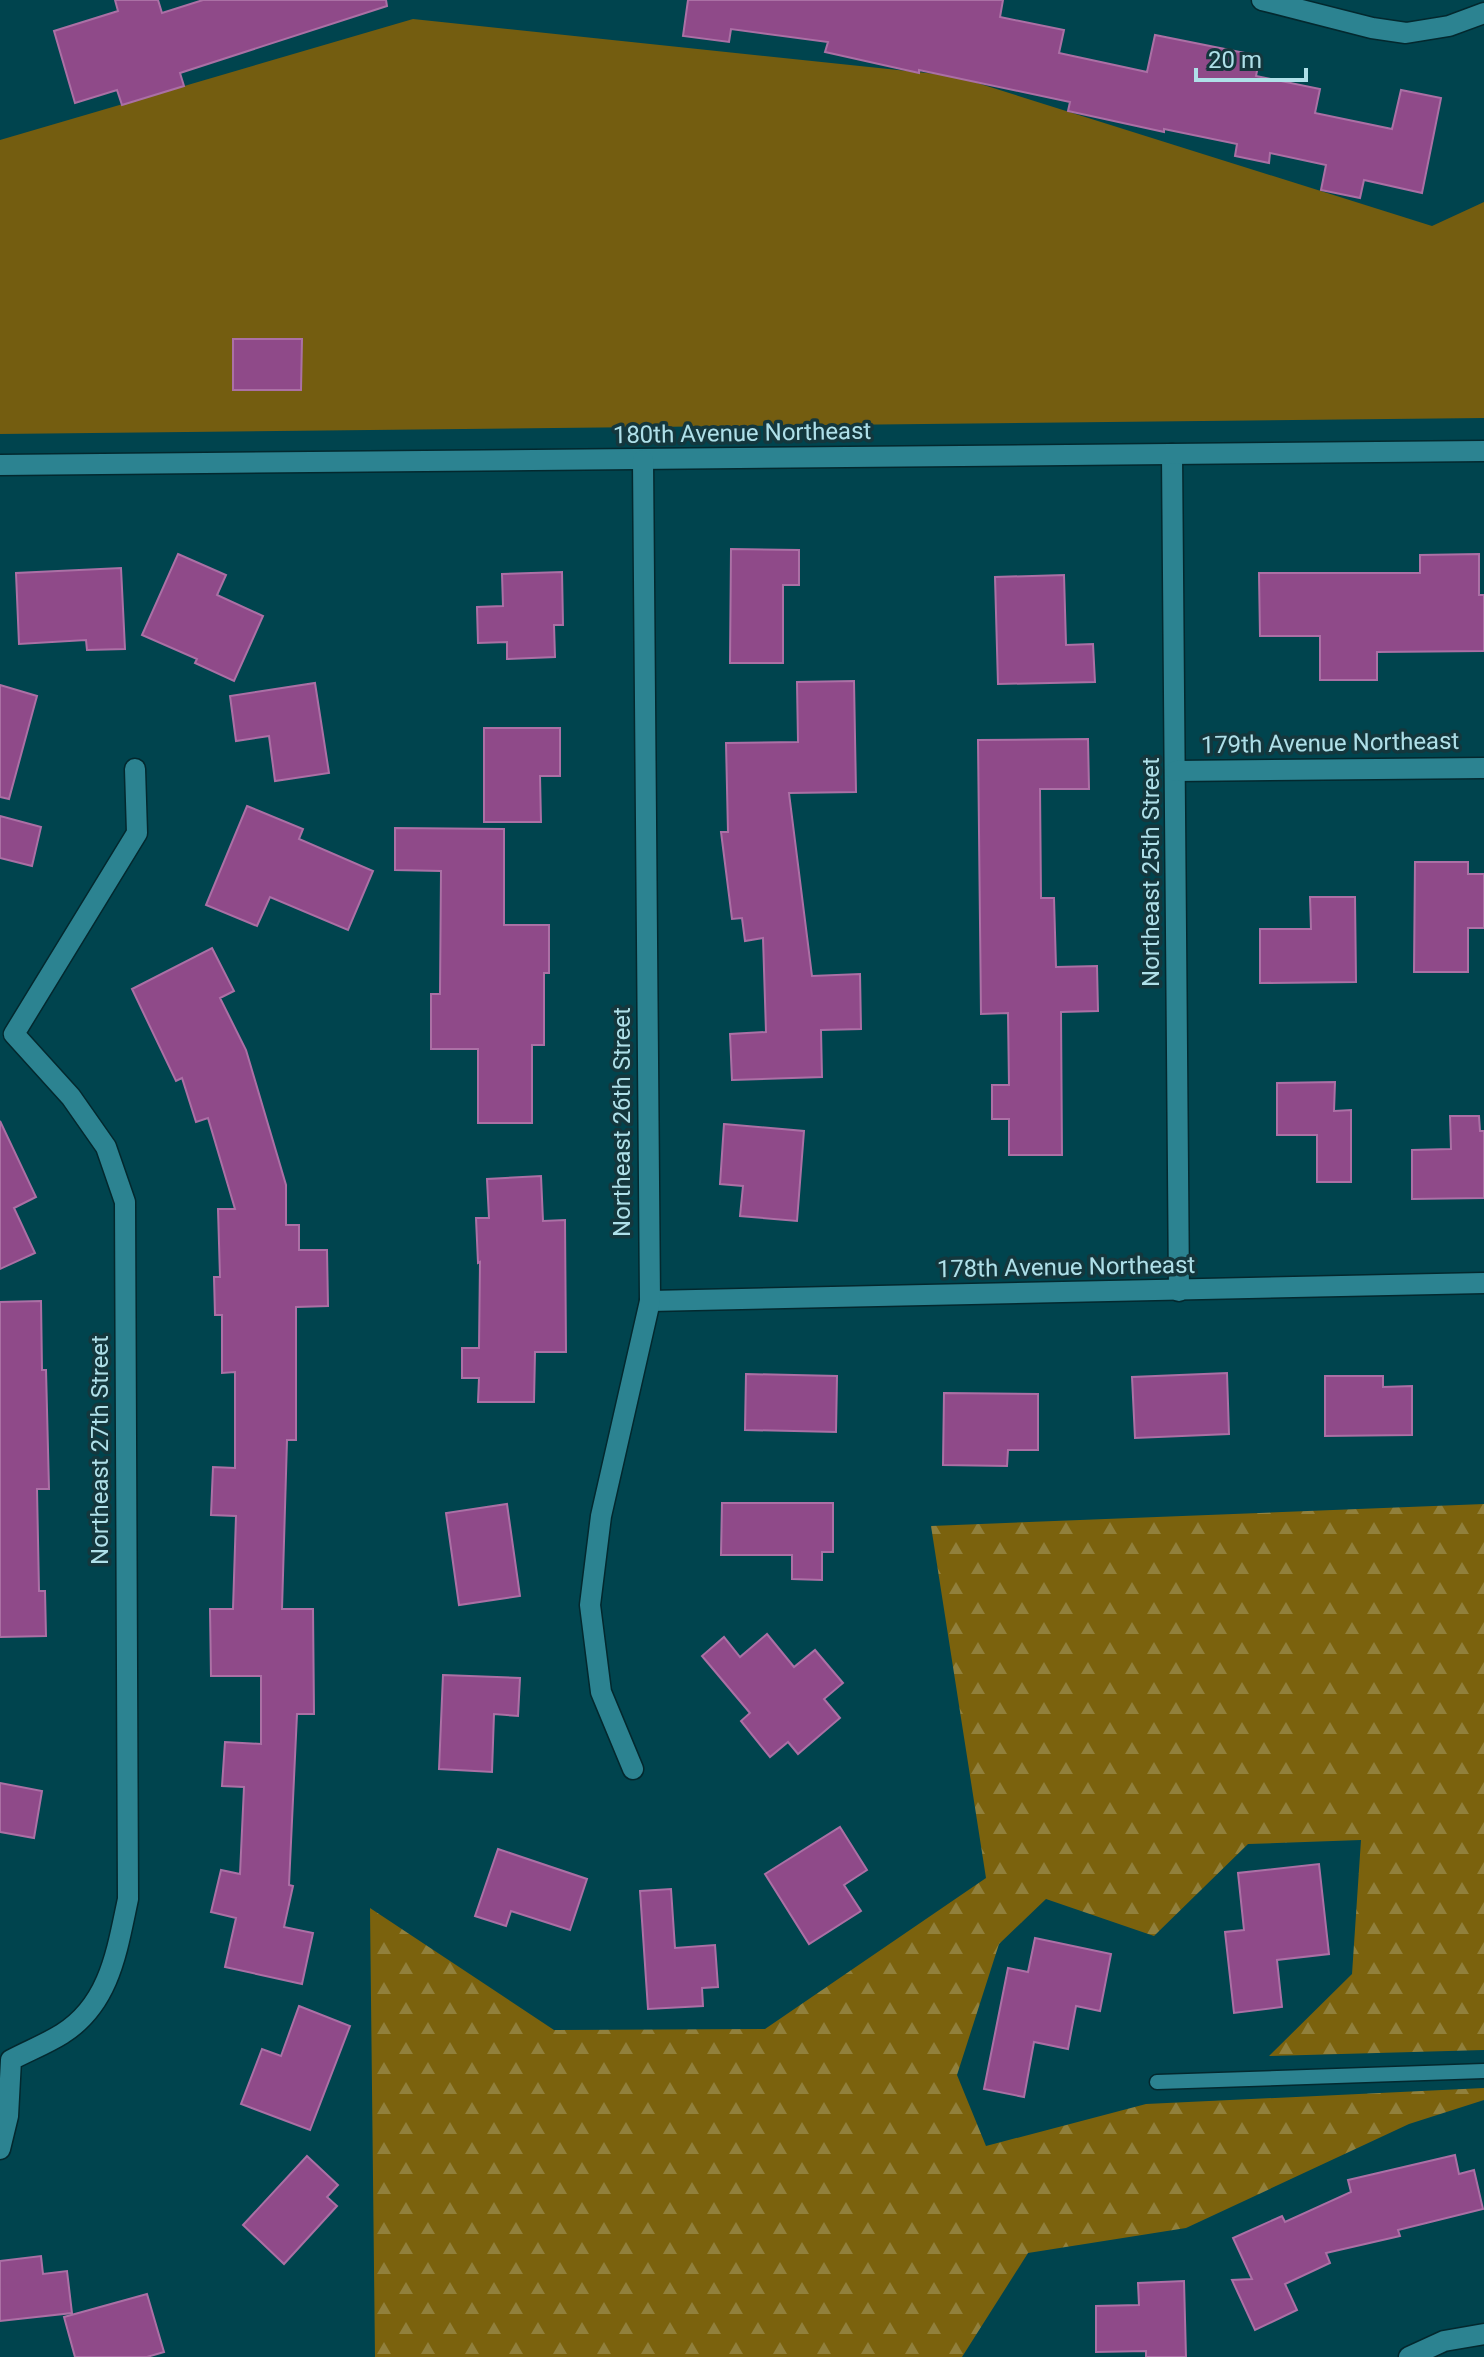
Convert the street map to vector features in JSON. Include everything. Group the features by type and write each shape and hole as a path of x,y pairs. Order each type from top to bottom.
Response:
{"street":[{"path":"1262,0 1372,28 1406,33 1449,26 1484,13"},
{"name":"180th Avenue Northeast","path":"0,465 1484,451"},
{"name":"Northeast 25th Street","path":"1172,454 1179,1291"},
{"name":"Northeast 26th Street","path":"633,1769 601,1692 590,1605 601,1516 650,1301 643,460"},
{"name":"179th Avenue Northeast","path":"1176,771 1484,768"},
{"name":"Northeast 27th Street","path":"0,2149 8,2116 6,2058 63,2034 94,2007 114,1965 128,1899 125,1202 106,1147 71,1097 7,1031 137,833 135,769"},
{"name":"178th Avenue Northeast","path":"650,1301 1484,1283"},
{"path":"1409,2357 1444,2341 1484,2334"}],"lane":[{"path":"1157,2082 1484,2071"}],"shaded area":[{"path":"413,19 955,76 1432,226 1484,202 1484,418 0,434 0,140"}],"green space":[{"path":"1484,1504 1484,2050 1269,2056 1352,1974 1361,1840 1248,1844 1154,1936 1046,1899 999,1944 957,2075 986,2146 1146,2104 1484,2088 1484,2100 1409,2124 1186,2228 1028,2253 962,2357 375,2357 370,1908 554,2030 765,2029 986,1878 931,1526"}],"building":[{"path":"115,0 158,0 162,13 203,0 386,0 387,6 180,73 184,86 122,105 117,90 75,103 54,31 118,11"},
{"path":"688,0 1003,0 1000,17 1064,30 1059,53 1147,72 1155,35 1260,56 1256,76 1320,89 1315,113 1392,129 1401,90 1441,98 1422,193 1364,180 1360,198 1321,190 1326,165 1270,153 1269,163 1235,156 1237,144 1068,111 1070,102 825,52 828,42 731,29 729,42 683,36"},
{"path":"233,339 302,339 301,390 233,390"},
{"path":"731,549 799,550 799,585 783,585 783,663 730,663"},
{"path":"178,554 226,575 217,595 263,616 234,681 195,663 197,659 142,635"},
{"path":"1479,554 1479,595 1484,595 1484,651 1377,652 1377,680 1320,680 1320,636 1260,636 1259,573 1420,573 1420,555"},
{"path":"121,568 125,649 87,650 86,640 19,644 16,573"},
{"path":"562,572 563,625 554,625 555,657 507,659 507,642 478,643 477,607 503,606 502,574"},
{"path":"1064,575 1066,645 1093,644 1095,682 998,684 995,577"},
{"path":"854,681 856,792 789,793 812,976 860,974 861,1029 821,1030 822,1077 732,1080 730,1034 766,1032 763,938 745,941 742,918 732,919 721,832 728,832 726,743 798,742 797,682"},
{"path":"315,683 329,773 275,781 269,736 236,741 230,696"},
{"path":"0,685 37,696 9,799 0,797"},
{"path":"484,728 560,728 560,776 540,776 541,822 484,822"},
{"path":"1088,739 1089,789 1040,789 1041,898 1054,898 1056,967 1097,966 1098,1011 1061,1012 1062,1155 1009,1155 1009,1119 992,1119 992,1085 1009,1085 1008,1013 981,1014 978,740"},
{"path":"247,806 303,829 299,839 373,871 348,930 270,897 257,926 206,905"},
{"path":"0,816 41,827 32,866 0,858"},
{"path":"395,828 504,829 504,925 549,925 549,973 544,973 544,1045 532,1045 532,1123 478,1123 478,1049 431,1049 431,994 440,994 441,871 395,870"},
{"path":"1415,862 1468,862 1468,874 1484,874 1484,928 1468,928 1468,972 1414,972"},
{"path":"1310,897 1355,897 1356,982 1260,983 1260,929 1311,929"},
{"path":"212,948 234,991 220,998 246,1050 286,1185 286,1225 299,1225 299,1250 327,1250 328,1306 296,1307 296,1440 287,1440 282,1609 313,1609 314,1714 297,1714 289,1885 293,1886 284,1927 313,1933 302,1984 225,1967 236,1918 211,1912 221,1870 240,1874 244,1787 222,1786 225,1742 261,1744 261,1676 211,1676 210,1609 233,1609 236,1516 211,1515 213,1467 235,1468 235,1372 222,1373 222,1315 215,1315 214,1277 220,1277 218,1209 235,1209 208,1118 196,1122 182,1078 176,1081 132,989"},
{"path":"1335,1082 1334,1111 1351,1110 1351,1182 1317,1182 1317,1135 1277,1135 1277,1083"},
{"path":"1450,1116 1479,1116 1480,1131 1484,1131 1484,1198 1412,1199 1412,1150 1451,1149"},
{"path":"0,1121 36,1197 14,1208 35,1253 0,1269"},
{"path":"724,1124 804,1131 797,1221 740,1216 743,1186 720,1184"},
{"path":"541,1176 543,1221 565,1220 566,1352 535,1352 534,1402 478,1402 479,1378 462,1378 462,1348 479,1348 480,1262 476,1218 489,1218 487,1179"},
{"path":"41,1301 49,1489 37,1489 39,1591 45,1591 46,1636 0,1637 0,1302"},
{"path":"1227,1373 1229,1434 1135,1438 1132,1377"},
{"path":"746,1374 837,1376 836,1432 745,1430"},
{"path":"1325,1376 1383,1376 1383,1387 1412,1386 1412,1435 1325,1436"},
{"path":"944,1393 1038,1394 1038,1450 1008,1450 1007,1466 943,1465"},
{"path":"722,1503 833,1503 833,1552 822,1552 822,1580 792,1579 792,1555 721,1555"},
{"path":"507,1504 520,1596 459,1605 446,1513"},
{"path":"767,1634 794,1667 815,1650 843,1683 824,1699 840,1718 798,1754 788,1742 770,1757 741,1721 750,1713 702,1656 724,1637 740,1657"},
{"path":"443,1675 520,1678 518,1716 494,1714 492,1772 439,1769"},
{"path":"0,1783 42,1791 34,1838 0,1832"},
{"path":"840,1827 867,1870 844,1885 861,1911 809,1944 765,1874"},
{"path":"498,1849 587,1879 570,1930 511,1911 506,1926 475,1916"},
{"path":"1319,1864 1329,1954 1277,1960 1282,2007 1234,2013 1225,1932 1244,1930 1238,1873"},
{"path":"671,1889 675,1948 715,1945 718,1987 702,1988 703,2006 648,2009 640,1891"},
{"path":"1035,1938 1111,1954 1100,2011 1076,2006 1068,2049 1034,2042 1024,2097 984,2089 1008,1968 1028,1972"},
{"path":"299,2006 350,2026 310,2130 241,2104 262,2049 281,2056"},
{"path":"1455,2155 1459,2174 1474,2170 1483,2209 1398,2230 1400,2236 1326,2253 1330,2263 1285,2284 1297,2310 1255,2330 1232,2280 1252,2279 1233,2238 1282,2216 1285,2222 1351,2192 1348,2180"},
{"path":"307,2156 338,2185 327,2197 337,2206 284,2264 243,2225"},
{"path":"41,2256 43,2274 67,2271 72,2313 0,2321 0,2261"},
{"path":"1184,2281 1186,2357 1146,2357 1146,2351 1096,2352 1096,2306 1139,2305 1138,2283"},
{"path":"147,2294 164,2352 147,2357 75,2357 64,2317"}]}
